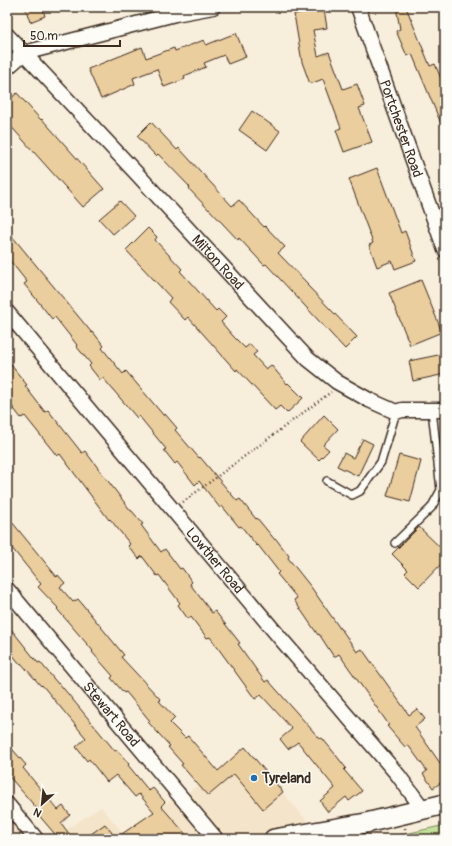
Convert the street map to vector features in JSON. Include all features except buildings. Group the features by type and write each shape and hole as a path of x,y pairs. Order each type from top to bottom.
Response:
{"main road":[{"path":"274,839 354,832 423,808 445,804"}],"street":[{"path":"7,68 24,53 173,10 213,7"},
{"name":"Portchester Road","path":"358,7 445,250"},
{"name":"Milton Road","path":"7,35 140,176 308,359 337,382 369,400 396,412 402,410 439,410"},
{"name":"Lowther Road","path":"7,312 398,775 423,808"},
{"name":"Stewart Road","path":"7,589 216,839"},
{"path":"7,804 36,839"}],"lane":[{"path":"394,543 431,508 441,490 439,410"},
{"path":"328,481 352,495 360,490 381,462 396,412"}],"path":[{"path":"173,510 329,394 337,382"}],"shaded area":[{"path":"245,747 315,831 325,839 52,839 101,807 123,833 179,795 182,797 226,764"},
{"path":"19,819 36,839 7,839 7,828"}],"green space":[{"path":"445,825 445,839 383,839"}],"place":[{"name":"Tyreland","path":"254,778"}]}
